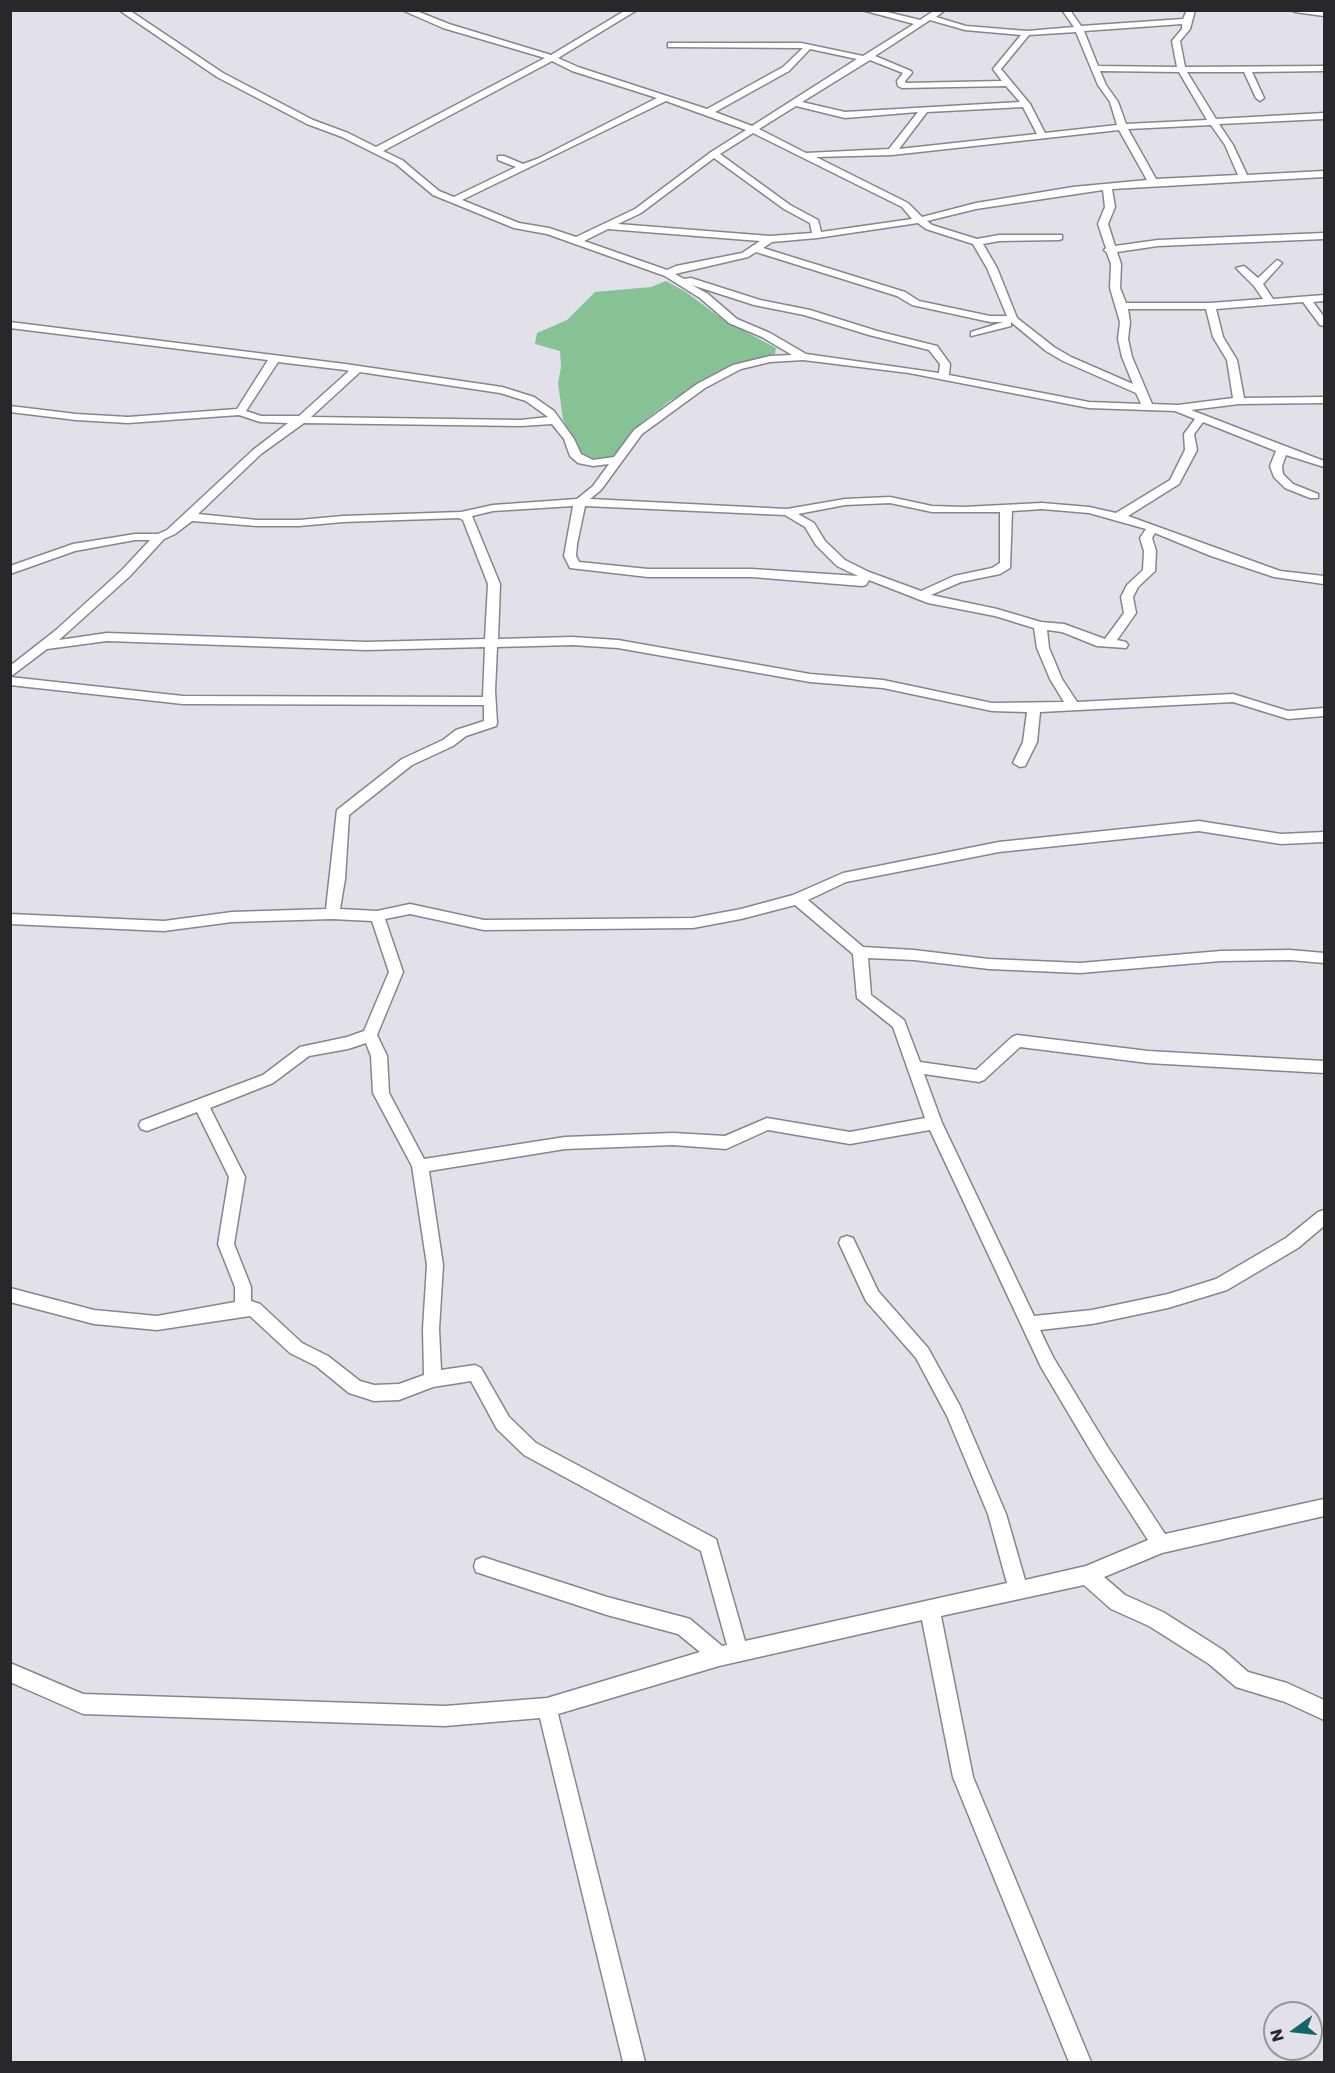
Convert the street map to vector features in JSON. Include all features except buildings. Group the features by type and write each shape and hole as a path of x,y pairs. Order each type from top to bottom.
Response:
{"street":[{"path":"123,10 220,75 310,122 345,135 399,162 436,193 517,226 549,231 668,274 758,303 806,312 873,333 933,348 945,364 943,378"},
{"path":"406,10 446,26 552,58 575,69 708,112 753,130 905,206 929,227 977,242 999,238 1059,237"},
{"path":"376,151 552,58 633,10"},
{"path":"866,10 922,23"},
{"path":"576,241 638,211 714,153 941,10"},
{"path":"1066,10 1079,29 1095,68 1114,102 1123,127 1153,182"},
{"path":"1191,10 1186,29 1176,42 1181,68 1229,145 1243,176"},
{"path":"1295,10 1324,15"},
{"path":"931,18 965,28 1027,33 1187,21"},
{"path":"1027,33 997,69 1026,104 1042,135"},
{"path":"671,45 809,46 868,58 904,70 908,73 900,81 905,86 1007,83"},
{"path":"708,112 786,69 809,46"},
{"path":"1095,68 1247,70 1324,68"},
{"path":"1247,70 1260,98"},
{"path":"454,201 523,167 574,146 665,98"},
{"path":"796,103 845,115 1026,104"},
{"path":"892,152 924,110"},
{"path":"807,155 892,152 1123,127 1324,116"},
{"path":"714,153 787,207 815,222 817,235"},
{"path":"501,158 523,167"},
{"path":"604,226 770,239 817,235 921,220 976,206 1107,187 1243,176 1324,174"},
{"path":"1107,187 1110,207 1103,224 1116,264 1114,288 1122,306 1125,322 1123,339 1127,357 1148,408"},
{"path":"1110,250 1158,243 1324,236"},
{"path":"668,274 676,269 745,255 770,239"},
{"path":"977,242 992,268 1014,320 1050,349 1067,359 1141,391"},
{"path":"755,248 787,260 901,294 916,303 990,319 1014,320"},
{"path":"1258,285 1277,262"},
{"path":"1241,268 1258,285 1271,303"},
{"path":"668,274 704,296 733,321 766,334 803,357"},
{"path":"1122,306 1210,306 1324,298"},
{"path":"1306,300 1324,323"},
{"path":"1210,306 1218,337 1232,360 1239,401"},
{"path":"975,334 1014,320"},
{"path":"10,325 274,358 502,390 530,399 550,413 576,456 582,460 593,463 618,460"},
{"path":"865,575 861,582 752,573 648,573 574,565 570,556 571,544 580,502 597,488 638,432 701,386 737,367 770,359 803,357 909,370 1089,405 1177,408 1239,401 1324,400"},
{"path":"240,412 274,358"},
{"path":"10,673 126,573 160,537 189,517 257,452 301,420 357,369"},
{"path":"1177,408 1282,450 1324,464"},
{"path":"10,409 76,417 128,420 240,412 260,419 521,423 556,420"},
{"path":"1118,517 1175,482 1191,450 1189,434 1201,418"},
{"path":"1282,450 1276,466 1278,475 1289,486 1314,496"},
{"path":"189,517 257,523 298,523 461,514 493,508 580,502 787,512 845,502 890,500 932,509 1042,506 1089,510 1118,517 1153,527 1215,553 1278,574 1324,580"},
{"path":"921,595 958,579 996,571 1006,565 1006,508"},
{"path":"787,512 810,525 820,543 841,563 865,575 932,600 1016,617 1040,626 1064,628 1096,642 1122,645"},
{"path":"332,914 338,879 342,813 407,762 448,743 461,733 491,723 489,701 494,584 468,518 461,514"},
{"path":"1108,644 1130,613 1127,597 1132,585 1149,571 1150,551 1146,538 1153,527"},
{"path":"10,570 73,548 135,537 160,537"},
{"path":"1040,626 1043,648 1056,678 1073,706"},
{"path":"44,646 107,637 366,646 572,641 618,644 810,678 883,684 992,707 1034,708 1233,698 1288,715 1324,712"},
{"path":"10,681 183,700 489,701"},
{"path":"1020,763 1030,742 1034,708"},
{"path":"10,919 164,926 232,917 332,914 377,916 410,909 484,925 693,923 741,914 797,899 843,878 999,848 1089,836 1198,826 1281,838 1324,837"},
{"path":"797,899 860,952 914,955 989,964 1080,968 1221,956 1290,955 1324,958"},
{"path":"377,916 396,972 370,1035 379,1056 381,1093 420,1166 435,1265 431,1329 433,1379"},
{"path":"860,952 864,998 899,1024 934,1122 1047,1362 1101,1452 1161,1544"},
{"path":"147,1125 268,1079 305,1051 348,1043 370,1035"},
{"path":"915,1067 979,1076 1017,1041 1148,1057 1324,1067"},
{"path":"201,1105 237,1177 226,1244 243,1287 243,1308"},
{"path":"420,1166 565,1143 673,1139 726,1143 767,1124 850,1138 934,1122"},
{"path":"1028,1324 1092,1317 1168,1301 1221,1285 1292,1243 1324,1217"},
{"path":"847,1243 872,1296 922,1353 954,1412 997,1514 1018,1588"},
{"path":"10,1295 94,1317 157,1323 243,1308 254,1309 296,1347 322,1361 356,1387 374,1393 399,1392 433,1379 475,1373 503,1424 530,1449 709,1545 738,1651"},
{"path":"10,1672 82,1704 445,1716 548,1708 718,1656 930,1611 1018,1588 1087,1575 1161,1544 1324,1507"},
{"path":"483,1566 607,1606 684,1626 718,1656"},
{"path":"1087,1575 1118,1602 1156,1619 1216,1657 1243,1680 1287,1693 1324,1710"},
{"path":"930,1611 963,1777 1080,2062"},
{"path":"548,1708 634,2062"}],"green space":[{"path":"666,281 686,292 722,319 776,348 775,354 728,372 671,400 641,423 616,456 605,461 592,460 582,454 563,420 558,383 561,367 560,351 535,344 537,333 567,320 595,292 651,287"}]}
